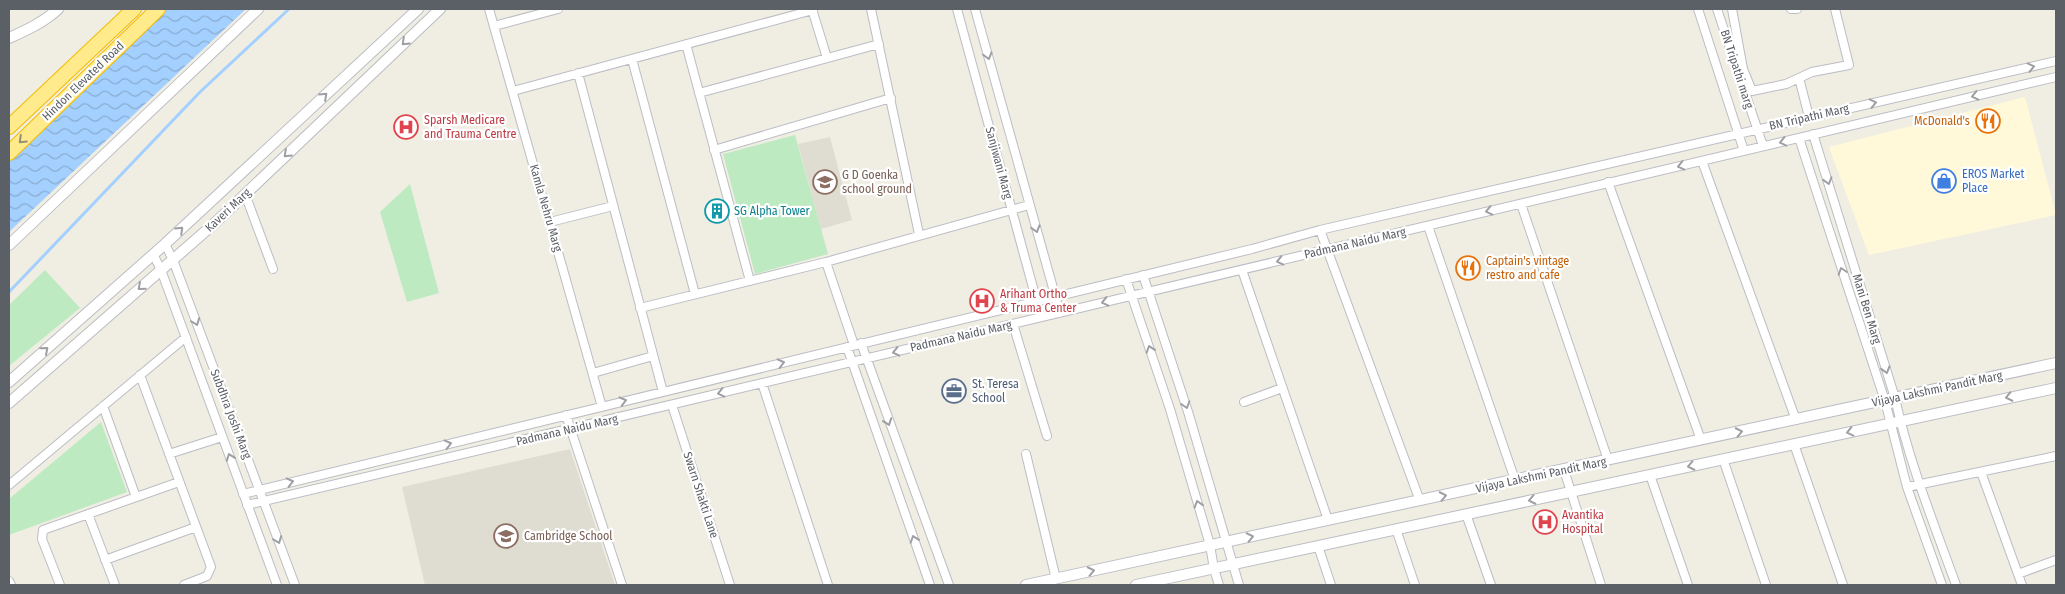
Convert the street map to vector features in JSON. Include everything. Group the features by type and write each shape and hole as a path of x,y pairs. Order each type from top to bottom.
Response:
{"highway":[{"name":"Hindon Elevated Road","path":"9,127 134,9"},
{"name":"Hindon Elevated Road","path":"9,153 158,9"}],"street":[{"path":"9,38 31,28 51,16 58,9"},
{"path":"9,245 258,9"},
{"name":"Kaveri Marg","path":"9,382 165,244 418,9"},
{"name":"Kaveri Marg","path":"9,403 173,260 440,9"},
{"name":"Kamla Nehru Marg","path":"489,9 602,407"},
{"path":"494,26 558,9"},
{"path":"871,9 919,234"},
{"name":"Sanjiwani Marg","path":"957,9 1041,317"},
{"name":"Sanjiwani Marg","path":"975,9 1060,313"},
{"path":"1698,9 1744,151"},
{"name":"BN Tripathi marg","path":"1719,9 1757,129"},
{"path":"1732,9 1743,68 1752,91 1786,84 1812,72 1849,65 1835,9"},
{"path":"1791,9 1796,9"},
{"path":"513,91 813,10 827,58"},
{"path":"686,44 750,281"},
{"path":"699,93 879,44"},
{"path":"632,59 696,294"},
{"name":"BN Tripathi Marg","path":"2056,61 1757,129 1762,146 2056,77"},
{"path":"578,73 663,392"},
{"path":"1800,78 1809,117"},
{"path":"714,150 891,98"},
{"name":"Padmana Naidu Marg","path":"243,494 1037,301 1320,230 1757,129"},
{"name":"Mani Ben Marg","path":"1813,134 1890,399 1907,487 1942,585"},
{"path":"1799,138 1890,399"},
{"name":"Padmana Naidu Marg","path":"247,505 1762,146"},
{"path":"1702,161 1796,420"},
{"path":"1608,182 1701,440"},
{"path":"245,194 273,269"},
{"path":"640,308 826,262 1030,204"},
{"path":"1521,204 1608,460"},
{"path":"550,222 613,206"},
{"path":"1428,226 1515,480"},
{"path":"1320,230 1420,500"},
{"name":"Subdhra Joshi Marg","path":"165,244 173,260 295,585"},
{"name":"Subdhra Joshi Marg","path":"153,254 161,270 277,585"},
{"path":"826,262 854,345 866,359 949,585"},
{"path":"1242,270 1328,520"},
{"path":"1143,275 1189,414 1238,585"},
{"path":"1126,279 1170,409 1210,545 1219,585"},
{"path":"1013,324 1047,436"},
{"path":"9,485 186,337"},
{"path":"854,345 852,363 930,585"},
{"path":"592,373 653,356"},
{"name":"Vijaya Lakshmi Pandit Marg","path":"1026,585 2056,364"},
{"path":"140,375 211,567 210,572 204,578 184,585"},
{"path":"762,383 828,585"},
{"path":"1244,402 1282,388"},
{"name":"Vijaya Lakshmi Pandit Marg","path":"1136,585 2056,388"},
{"name":"Swarn Shakti Lane","path":"672,405 730,585"},
{"path":"103,406 136,497"},
{"path":"566,415 622,585"},
{"name":"Mani Ben Marg","path":"1895,421 1956,585"},
{"path":"169,454 222,437"},
{"path":"1794,444 1843,585"},
{"path":"1026,454 1056,579"},
{"path":"1907,487 2056,456"},
{"path":"1723,459 1766,585"},
{"path":"1564,470 1601,585"},
{"path":"1981,472 2022,585"},
{"path":"1650,475 1688,585"},
{"path":"60,585 42,539 42,533 48,527 179,482"},
{"path":"88,514 114,585"},
{"path":"1466,514 1491,585"},
{"path":"105,560 196,527"},
{"path":"1396,529 1415,585"},
{"path":"1318,546 1331,585"},
{"path":"2018,574 2056,560"},
{"path":"9,581 10,585"}],"shaded area":[{"name":"EROS Market Place","path":"2025,97 2056,215 1869,255 1829,147"},
{"name":"G D Goenka school ground","path":"830,137 852,220 821,229 798,144"},
{"name":"Cambridge School","path":"570,449 615,585 425,585 402,487"}],"green space":[{"path":"795,135 828,254 755,274 723,154"},
{"path":"410,184 439,293 407,302 380,212"},
{"path":"45,270 80,308 9,366 9,305"},
{"path":"101,422 127,492 9,535 9,499"}],"water":[{"path":"157,9 246,9 9,232 9,148"}],"waterway":[{"path":"9,292 200,92 289,9"}],"place":[{"name":"McDonald's","path":"1988,121"},
{"name":"Sparsh Medicare and Trauma Centre","path":"406,127"},
{"name":"EROS Market Place","path":"1944,181"},
{"name":"G D Goenka school ground","path":"825,182"},
{"name":"SG Alpha Tower","path":"717,211"},
{"name":"Captain's vintage restro and cafe","path":"1468,268"},
{"name":"Arihant Ortho & Truma Center","path":"982,301"},
{"name":"St. Teresa School","path":"954,391"},
{"name":"Avantika Hospital","path":"1545,522"},
{"name":"Cambridge School","path":"506,536"}]}
